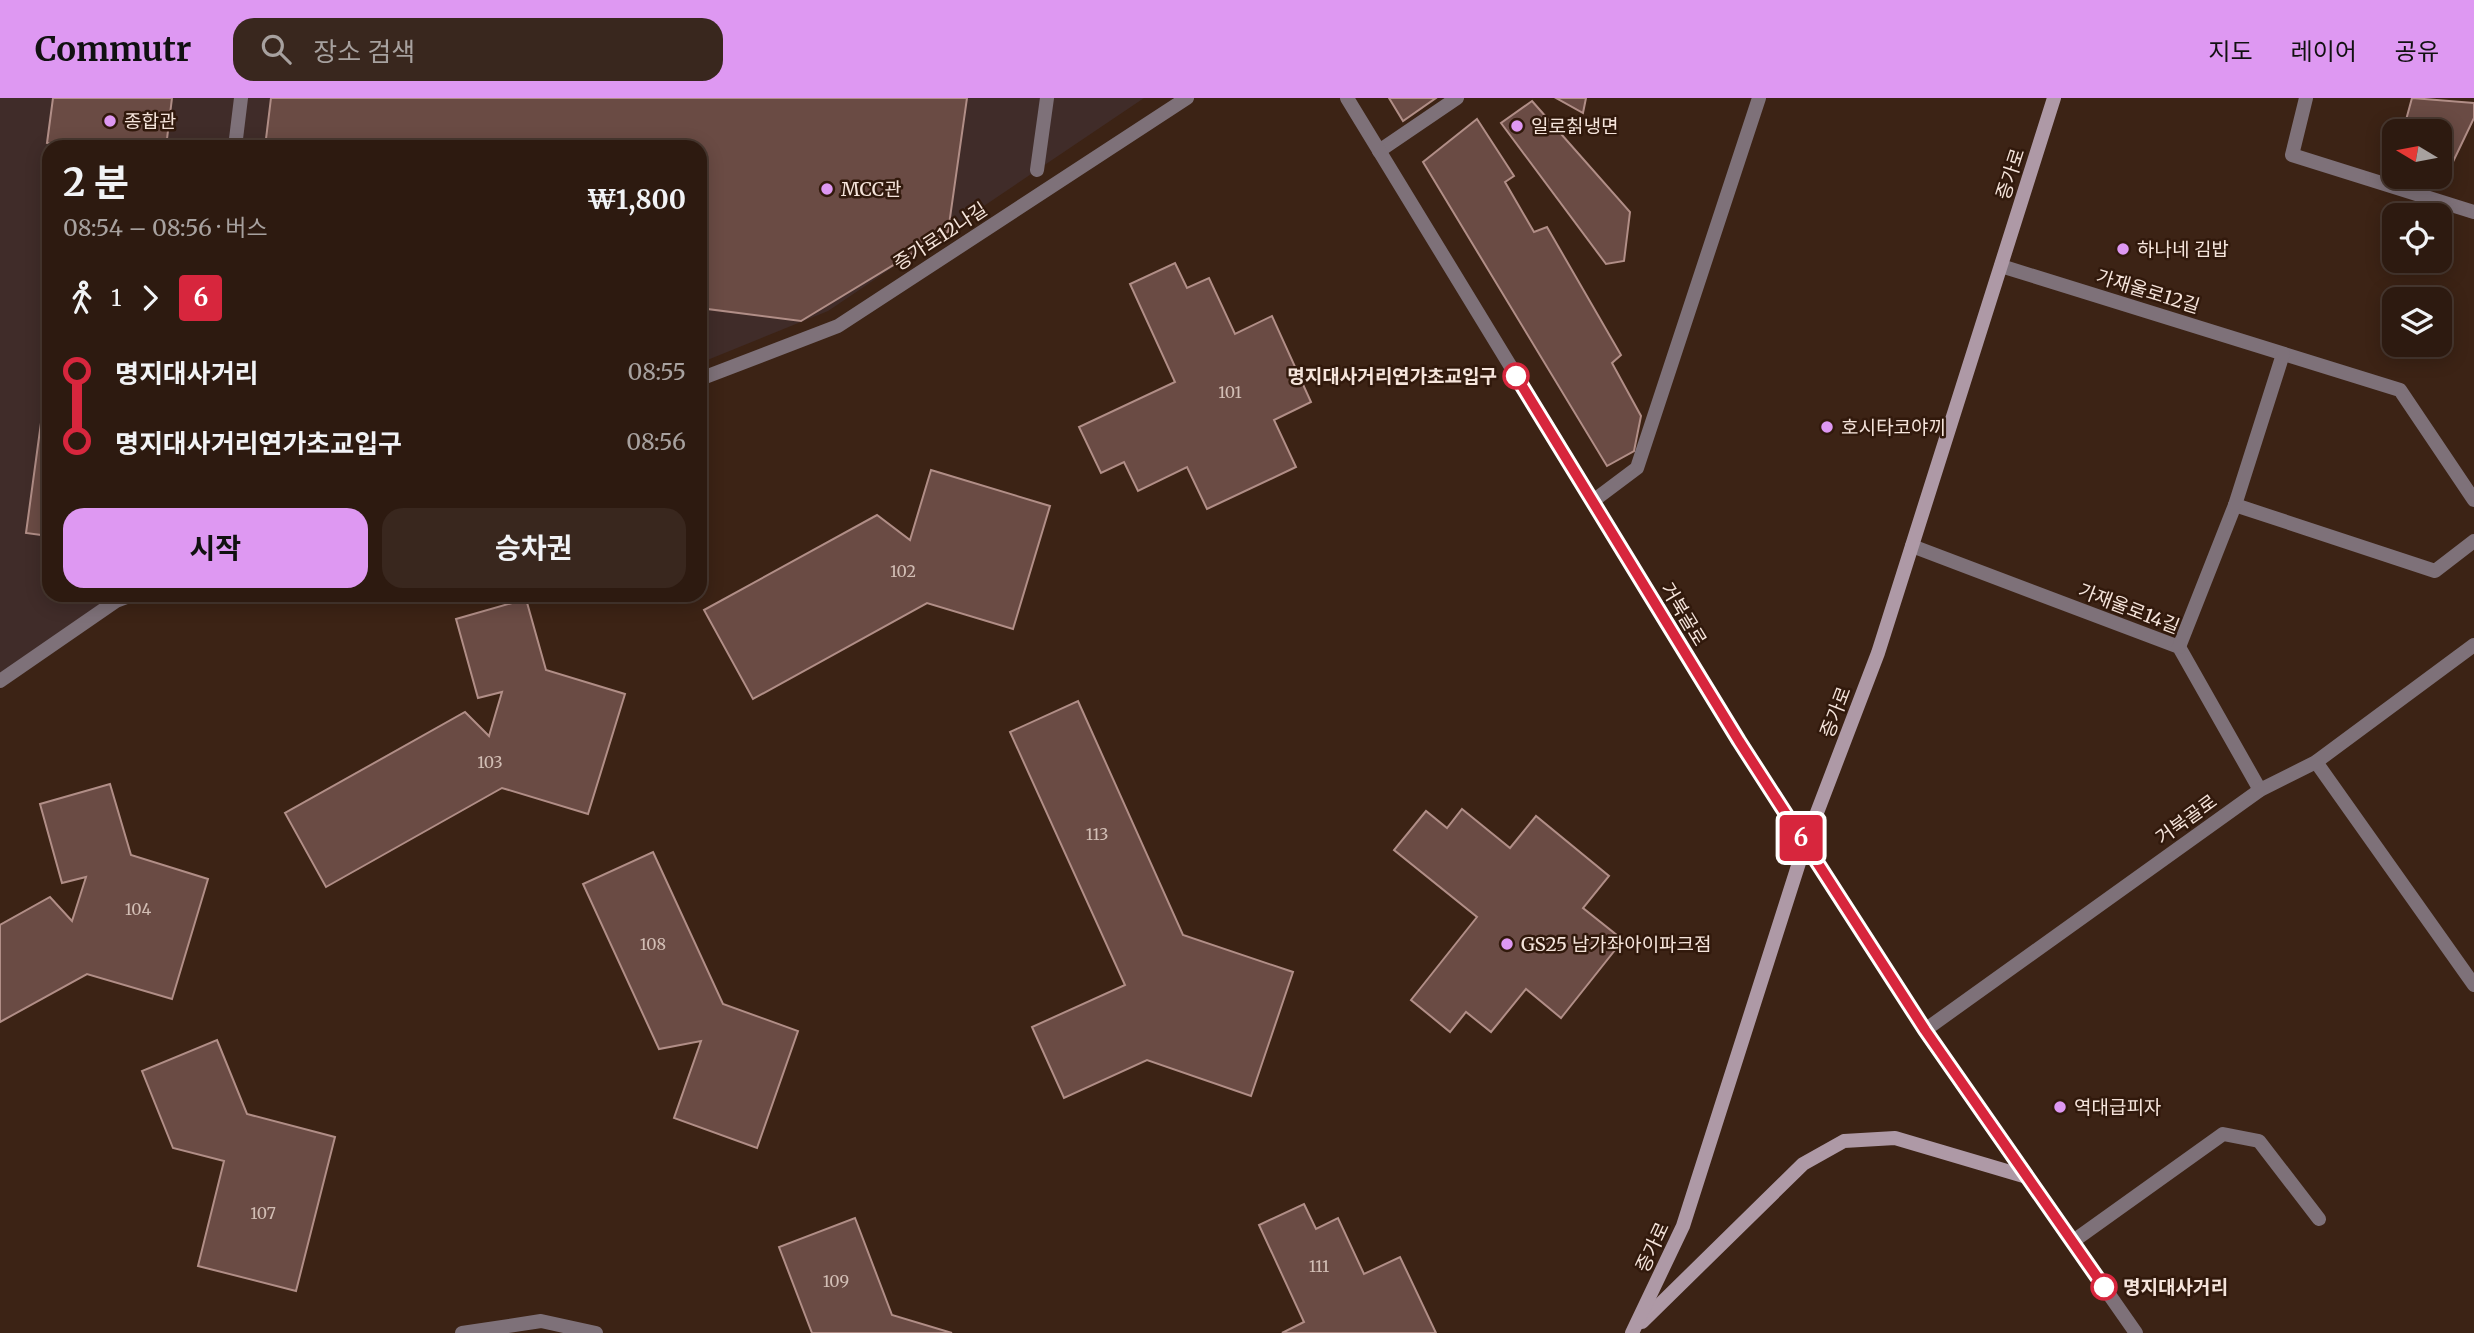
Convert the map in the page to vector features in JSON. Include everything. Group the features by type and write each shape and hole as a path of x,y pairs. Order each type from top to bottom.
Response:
{"main road":[{"name":"증가로","path":"1633,1331 1684,1226 1805,844 1878,653 2054,98"},
{"path":"1633,1331 1803,1164 1844,1141 1895,1138 2027,1177"}],"street":[{"path":"236,140 241,98"},
{"path":"1037,170 1047,98"},
{"name":"증가로12나길","path":"707,376 838,326 1187,98"},
{"name":"거북골로","path":"1347,98 1739,741 1925,1030 2136,1333"},
{"path":"1379,151 1457,98"},
{"path":"1593,500 1637,468 1759,98"},
{"path":"2306,98 2292,155 2474,212"},
{"name":"가재울로12길","path":"2001,266 2400,390 2474,500"},
{"path":"2179,647 2235,505 2283,354"},
{"path":"2235,505 2435,570 2474,541"},
{"name":"가재울로14길","path":"1912,546 2179,647 2260,790"},
{"path":"0,681 115,602"},
{"name":"거북골로","path":"1925,1030 2260,790 2316,762 2474,645"},
{"path":"2316,762 2474,984"},
{"path":"2072,1242 2223,1134 2259,1141 2319,1219"},
{"path":"461,1333 541,1321 596,1333"}],"shaded area":[{"path":"0,98 1144,98 828,311 707,360 707,140 42,140 42,602 119,602 0,679"}],"building":[{"name":"종합관","path":"53,98 172,98 167,140 47,140"},
{"name":"MCC관","path":"271,98 967,98 948,232 801,321 707,309 707,140 266,140"},
{"path":"1389,98 1436,98 1403,121"},
{"path":"1556,98 1586,98 1583,113"},
{"path":"2412,98 2474,103 2474,118 2452,164 2452,119 2406,119"},
{"path":"1532,101 1630,212 1624,261 1606,264 1501,123"},
{"path":"1477,119 1514,176 1505,182 1534,232 1547,227 1621,355 1612,363 1641,416 1634,451 1607,466 1423,162"},
{"path":"1175,263 1187,288 1209,278 1235,334 1272,316 1311,402 1274,420 1296,467 1207,509 1187,467 1138,491 1124,462 1101,473 1079,427 1175,382 1130,284"},
{"path":"42,415 42,535 26,533"},
{"path":"931,470 1050,506 1013,629 927,603 753,699 704,610 877,515 910,540"},
{"path":"516,602 527,602 546,670 625,694 588,814 502,788 326,887 285,813 465,712 489,736 502,692 478,698 456,619"},
{"path":"1078,701 1183,935 1293,972 1251,1096 1147,1060 1064,1098 1032,1027 1125,985 1010,732"},
{"path":"110,784 131,855 208,879 172,999 87,974 0,1022 0,925 50,897 72,921 86,877 62,883 40,804"},
{"path":"1462,809 1510,848 1536,816 1609,876 1583,908 1623,940 1561,1018 1526,989 1491,1032 1466,1012 1450,1032 1411,1000 1477,917 1394,850 1426,811 1447,828"},
{"path":"653,852 723,1004 798,1031 757,1148 674,1118 701,1041 659,1049 583,884"},
{"path":"217,1040 247,1114 335,1137 296,1291 198,1266 224,1161 173,1148 142,1071"},
{"path":"1304,1204 1316,1229 1338,1218 1364,1274 1400,1257 1436,1333 1282,1333 1304,1322 1259,1225"},
{"path":"855,1218 892,1315 952,1333 812,1333 779,1247"}],"bus line":[{"name":"6","path":"1516,376 1739,741 1925,1030 2104,1287"}],"place":[{"name":"종합관","path":"110,121"},
{"name":"일로칡냉면","path":"1517,126"},
{"name":"MCC관","path":"827,189"},
{"name":"하나네 김밥","path":"2123,249"},
{"name":"명지대사거리연가초교입구","path":"1516,376"},
{"name":"호시타코야끼","path":"1827,427"},
{"name":"GS25 남가좌아이파크점","path":"1507,944"},
{"name":"역대급피자","path":"2060,1107"},
{"name":"명지대사거리","path":"2104,1287"}]}
